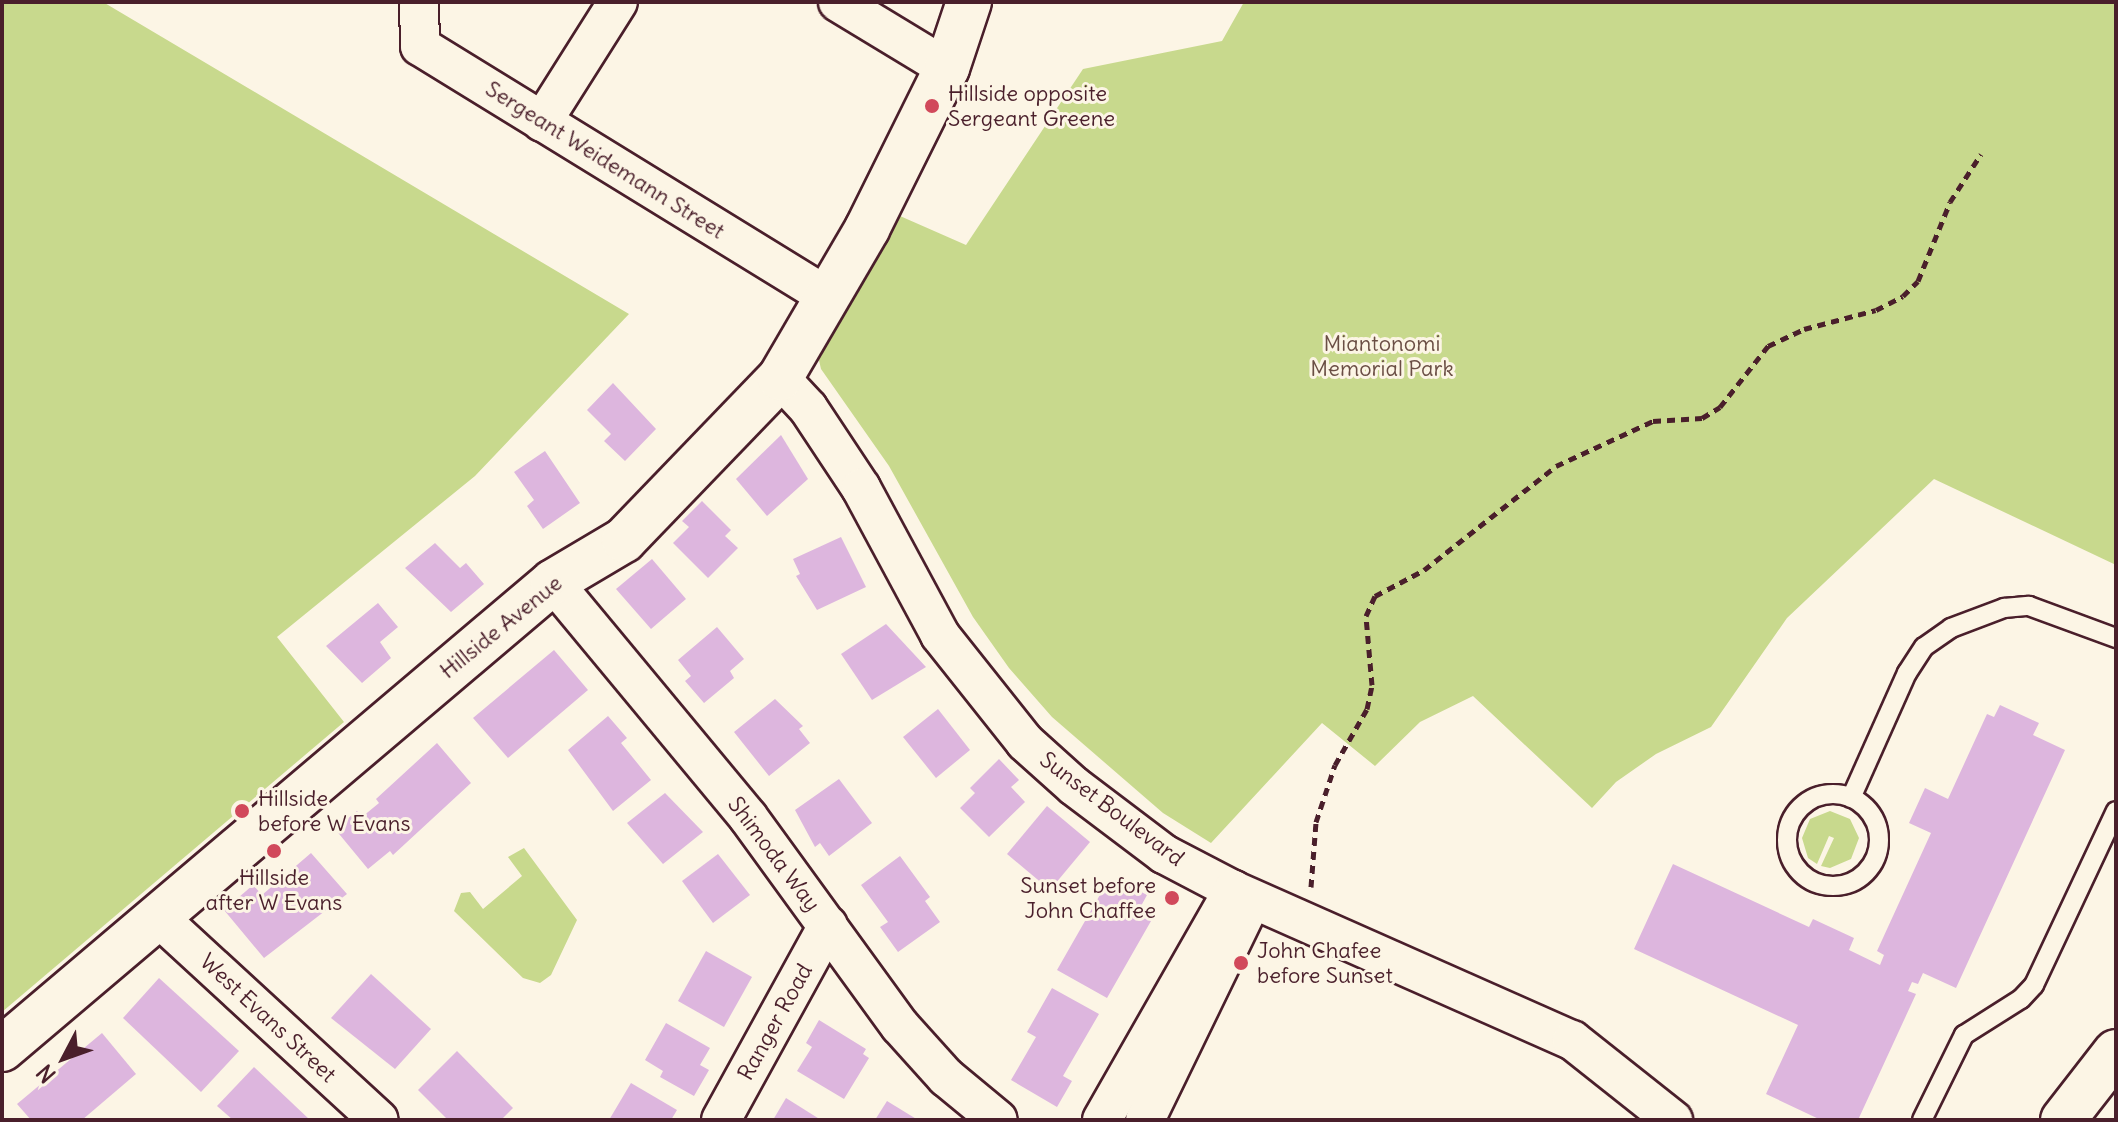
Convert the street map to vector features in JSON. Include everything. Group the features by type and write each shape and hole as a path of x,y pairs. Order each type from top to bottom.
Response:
{"street":[{"path":"542,122 618,2"},
{"path":"838,2 947,68"},
{"name":"Hillside Avenue","path":"2,1049 553,582 624,540 780,378 867,229 947,68 969,2"},
{"name":"Sergeant Weidemann Street","path":"417,3 420,46 826,296"},
{"name":"Sunset Boulevard","path":"780,378 808,408 861,488 940,635 1025,742 1164,854 1243,894 1572,1040 1663,1116"},
{"name":"Shimoda Way","path":"553,582 748,817 900,1026 946,1077 998,1120"},
{"path":"1102,1120 1243,894"},
{"path":"1145,1120 1243,894"},
{"name":"West Evans Street","path":"157,916 379,1120"},
{"name":"Ranger Road","path":"721,1120 828,925"},
{"path":"2063,1120 2116,1052"}],"lane":[{"path":"1851,798 1907,673 1924,647 1951,628 2004,608 2029,606 2116,638"},
{"path":"1819,796 1851,798 1871,813 1877,826 1877,855 1859,878 1846,884 1817,883 1795,866 1789,853 1789,825 1806,802 1819,796"},
{"path":"1922,1120 1964,1035 2021,999 2034,985 2116,811"}],"path":[{"path":"1310,895 1316,822 1335,765 1367,709 1372,685 1366,616 1375,596 1424,570 1556,466 1653,421 1702,418 1720,407 1768,346 1804,329 1876,310 1903,296 1918,281 1950,202 1981,154"}],"green space":[{"path":"2,2 103,2 629,314 475,476 277,637 344,722 2,1012"},
{"name":"Miantonomi Memorial Park","path":"1244,2 2116,2 2116,565 1934,479 1787,618 1711,727 1656,754 1616,782 1592,808 1473,696 1420,722 1375,766 1322,723 1211,843 1163,813 1052,717 1009,668 973,617 889,466 821,369 818,356 895,219 900,216 966,245 1083,69 1222,41"},
{"path":"1830,811 1850,819 1859,838 1851,859 1830,868 1821,866 1834,838 1829,836 1817,864 1808,858 1802,838 1810,819"},
{"path":"524,848 577,920 551,975 540,983 523,978 454,911 461,893 470,892 483,909 522,876 508,857"}],"building":[{"path":"613,383 656,429 625,461 604,441 611,434 587,410"},
{"path":"781,435 808,479 767,516 736,479"},
{"path":"545,451 580,503 543,529 527,506 534,500 514,472"},
{"path":"702,501 731,530 725,536 738,548 708,578 673,543 689,527 682,521"},
{"path":"841,537 866,587 817,610 796,576 800,574 793,559"},
{"path":"435,543 460,568 466,563 484,584 451,612 405,568"},
{"path":"652,559 686,599 651,629 616,589"},
{"path":"378,603 398,627 380,642 391,658 362,683 326,646"},
{"path":"886,624 926,667 872,700 841,654"},
{"path":"717,627 744,659 730,671 734,678 704,703 685,681 691,676 678,660"},
{"path":"554,650 588,690 508,758 473,718"},
{"path":"775,699 803,726 799,729 810,743 769,776 734,732"},
{"path":"2000,705 2039,723 2033,735 2065,750 1956,988 1923,973 1918,984 1912,982 1908,991 1916,994 1858,1120 1821,1120 1766,1094 1798,1025 1634,949 1673,864 1809,927 1813,919 1854,938 1849,950 1880,965 1884,955 1877,951 1931,833 1909,823 1925,788 1948,799 1987,714 1994,717"},
{"path":"938,709 970,750 936,778 903,737"},
{"path":"608,716 627,738 621,743 651,780 613,811 568,750"},
{"path":"437,743 471,783 393,855 390,851 368,869 335,829 357,811 362,817 379,803 376,799"},
{"path":"999,759 1019,780 1011,787 1025,802 989,837 960,808 975,793 970,788"},
{"path":"839,779 872,823 829,856 820,843 815,847 795,810"},
{"path":"665,793 703,832 663,864 627,823"},
{"path":"1047,806 1090,842 1050,890 1007,854"},
{"path":"311,853 347,894 264,958 224,910 253,885 262,895"},
{"path":"718,854 750,895 713,923 682,881"},
{"path":"900,856 930,897 925,901 940,922 898,952 880,927 888,922 861,885"},
{"path":"1124,883 1147,895 1141,906 1155,914 1107,998 1057,970 1105,886 1119,893"},
{"path":"706,951 752,977 724,1027 678,1001"},
{"path":"371,974 431,1029 395,1069 331,1018"},
{"path":"159,978 239,1051 201,1092 123,1018"},
{"path":"1052,988 1099,1014 1063,1076 1072,1081 1057,1107 1011,1080 1036,1037 1027,1032"},
{"path":"819,1020 866,1049 863,1054 869,1058 844,1099 797,1071 812,1047 806,1043"},
{"path":"666,1023 710,1048 700,1065 709,1070 694,1096 660,1077 663,1071 645,1060"},
{"path":"102,1033 136,1074 82,1120 31,1120 17,1104"},
{"path":"457,1051 513,1108 501,1120 448,1120 418,1090"},
{"path":"254,1067 310,1120 233,1120 217,1106"},
{"path":"631,1083 677,1110 671,1120 609,1120"},
{"path":"786,1098 821,1120 773,1120"},
{"path":"887,1101 918,1120 875,1120"}],"place":[{"name":"Hillside opposite Sergeant Greene","path":"932,106"},
{"name":"Hillside before W Evans","path":"242,811"},
{"name":"Hillside after W Evans","path":"274,851"},
{"name":"Sunset before John Chaffee","path":"1172,898"},
{"name":"John Chafee before Sunset","path":"1241,963"}]}
